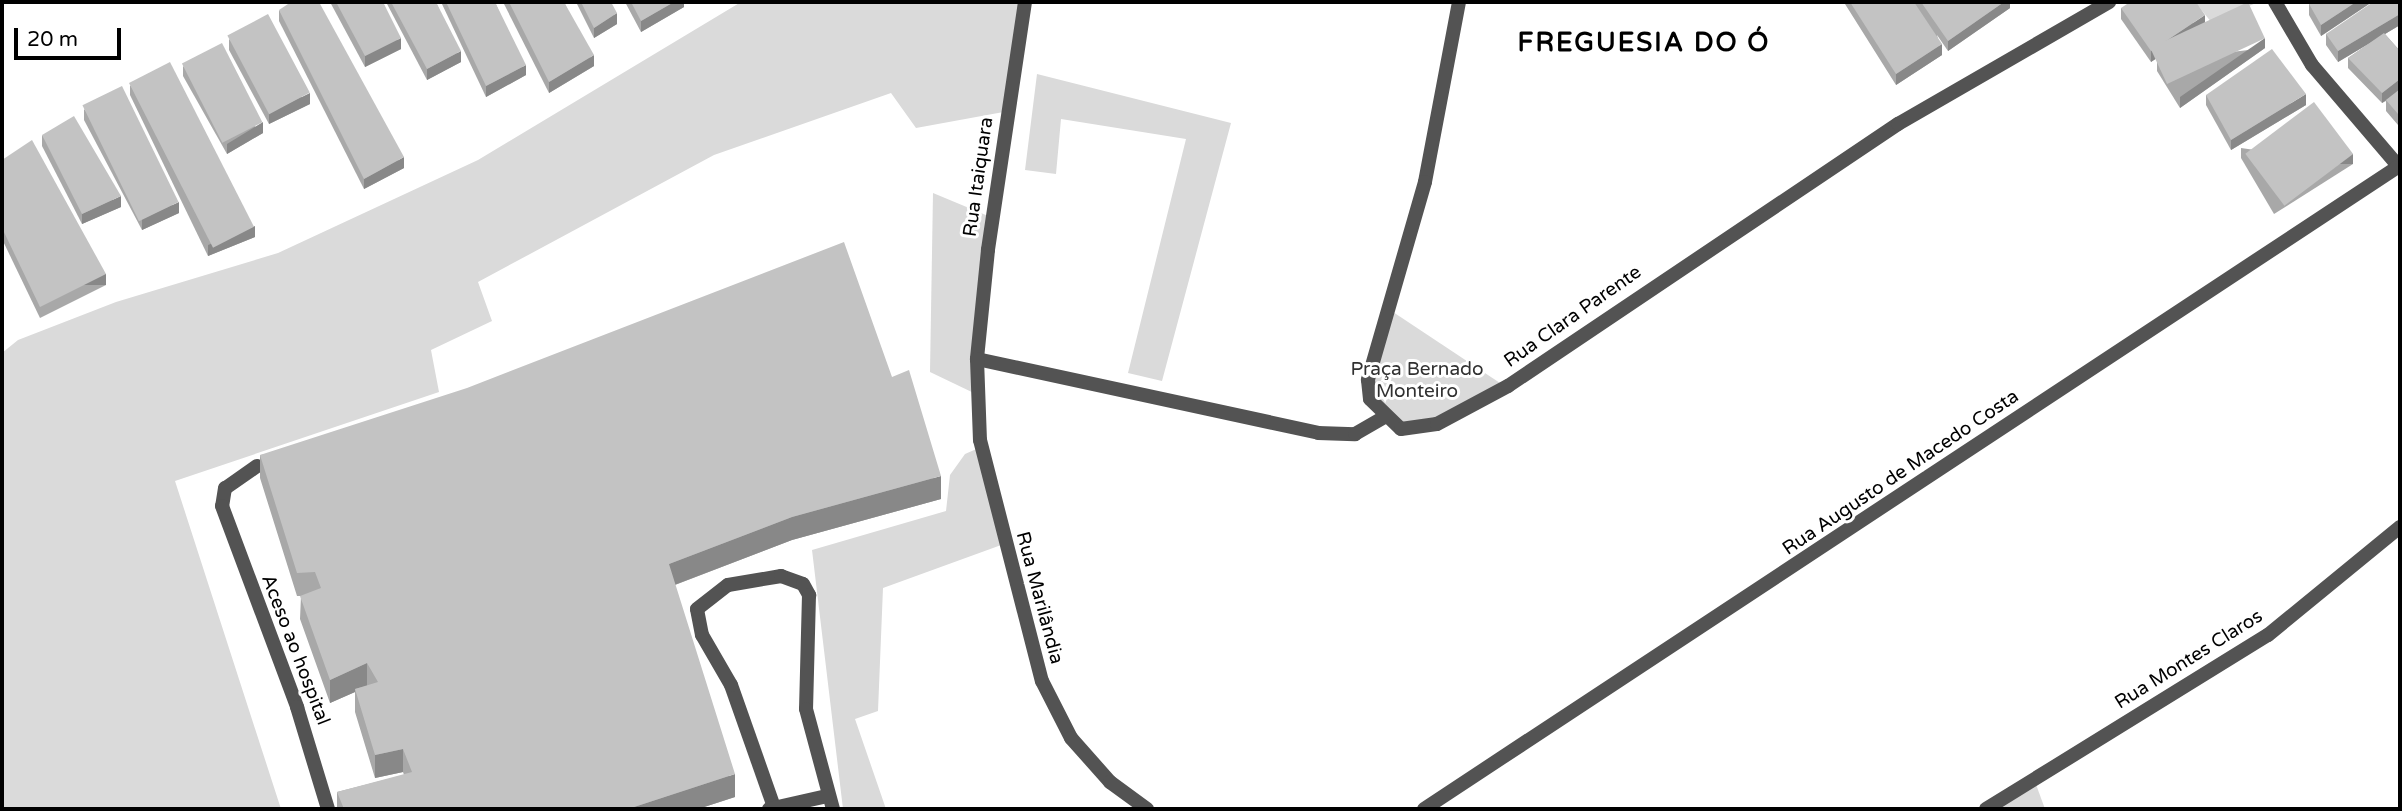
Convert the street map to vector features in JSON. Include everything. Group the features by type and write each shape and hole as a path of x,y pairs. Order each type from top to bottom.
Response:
{"street":[{"name":"Rua Itaiquara","path":"977,359 1025,2"},
{"path":"977,359 1318,433 1355,434 1383,418 1370,398 1368,380 1425,182 1459,2"},
{"name":"Rua Clara Parente","path":"1383,418 1418,430 1508,386 1898,124 2109,2"},
{"path":"2275,2 2312,65 2400,167"},
{"name":"Rua Augusto de Macedo Costa","path":"1424,809 2400,167"},
{"name":"Rua Marilândia","path":"977,359 981,447 1042,681 1072,738 1110,782 1147,809"},
{"name":"Aceso ao hospital","path":"257,466 225,488 222,506 328,809"},
{"name":"Rua Montes Claros","path":"1986,809 2269,635 2400,527"},
{"path":"781,576 803,584 809,595 806,709 830,802 771,808 731,685 697,622 703,598 728,585 781,576"}],"green space":[{"path":"741,2 1025,2 1009,111 916,128 891,93 714,155 478,282 492,321 431,350 439,392 175,481 281,809 2,809 2,353 18,340 116,302 278,253 478,160"},
{"path":"2195,2 2258,2 2212,23"},
{"path":"1037,74 1231,123 1162,381 1128,373 1186,139 1061,119 1056,174 1025,170"},
{"path":"933,193 993,218 978,395 930,372"},
{"name":"Praça Bernado Monteiro","path":"1393,312 1500,383 1438,420 1402,423 1377,400 1373,381"},
{"path":"981,447 1004,544 883,588 878,711 855,719 886,809 843,809 812,550 946,511 950,475 965,454"},
{"path":"2034,779 2045,809 1994,809"}],"building":[{"path":"291,2 319,2 404,157 364,179 279,10"},
{"path":"336,2 383,2 401,38 365,56"},
{"path":"391,2 436,2 461,51 427,69"},
{"path":"446,2 495,2 526,65 486,86"},
{"path":"509,2 564,2 594,55 549,82"},
{"path":"581,2 611,2 617,13 594,28"},
{"path":"631,2 674,2 641,21"},
{"path":"1850,2 1914,2 1942,44 1896,74"},
{"path":"1921,2 2004,2 1948,41"},
{"path":"2130,2 2196,2 2205,15 2151,51 2121,8"},
{"path":"2248,2 2265,38 2167,84 2150,48"},
{"path":"2356,2 2321,25 2309,4"},
{"path":"2373,2 2400,2 2400,14 2338,51 2326,34"},
{"path":"268,14 310,93 269,114 227,36"},
{"path":"2384,33 2400,51 2400,79 2382,93 2348,58"},
{"path":"222,43 262,122 222,143 182,63"},
{"path":"2272,49 2306,94 2231,140 2206,95"},
{"path":"170,62 254,227 213,248 129,83"},
{"path":"122,86 179,202 139,221 82,105"},
{"path":"2400,89 2400,113 2398,114 2386,100"},
{"path":"2314,102 2353,154 2284,206 2245,154"},
{"path":"74,116 121,196 82,214 42,135"},
{"path":"32,140 106,274 40,307 2,228 2,160"},
{"path":"844,242 892,377 909,370 941,476 792,517 669,564 735,774 628,809 344,809 337,792 412,772 403,749 375,755 355,689 378,682 367,663 330,680 300,596 321,588 315,572 297,573 260,455 467,388"}],"district":[{"name":"FREGUESIA DO Ó","path":"1644,43"}]}
